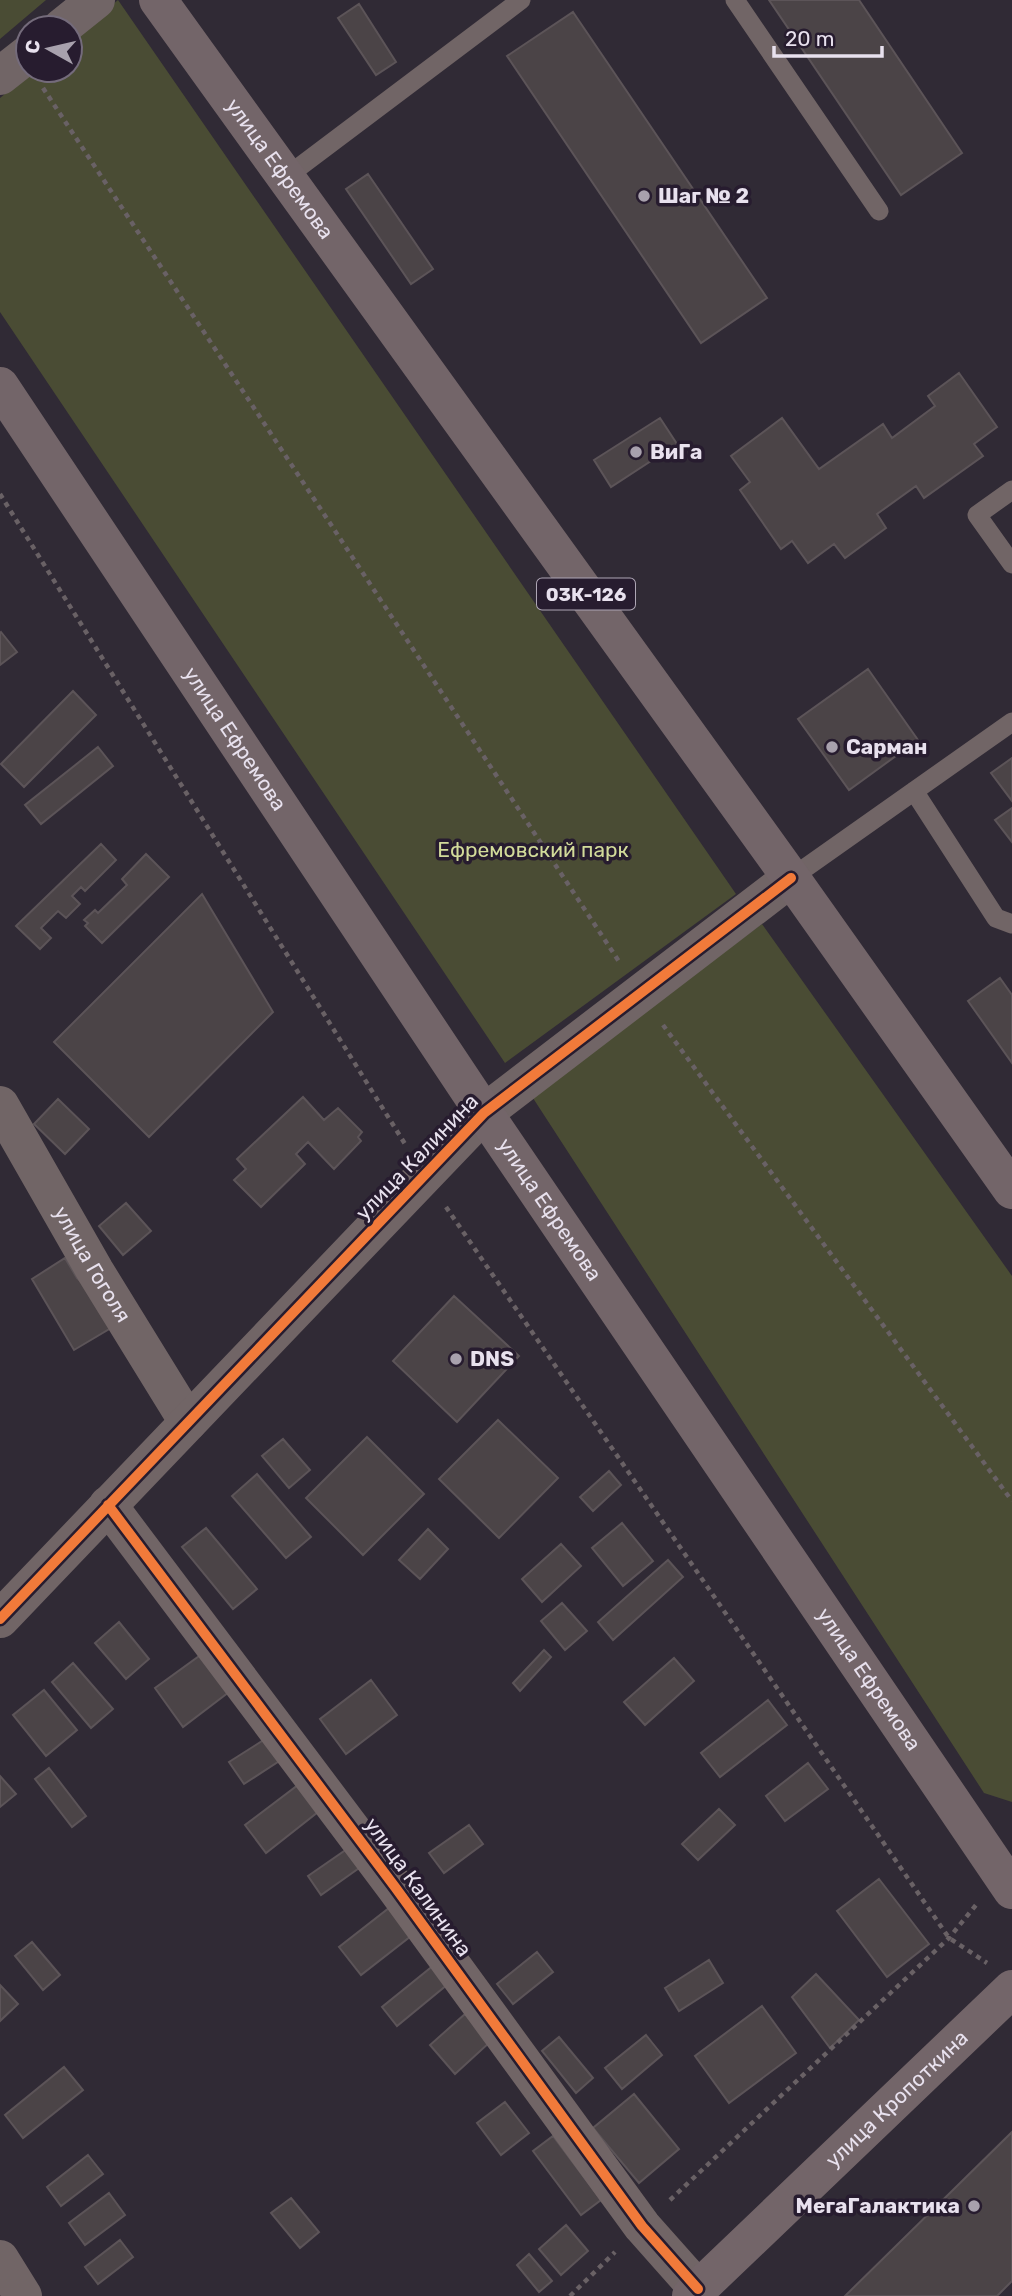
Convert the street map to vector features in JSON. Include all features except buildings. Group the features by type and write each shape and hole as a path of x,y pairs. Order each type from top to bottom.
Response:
{"main road":[{"name":"улица Ефремова","path":"158,0 791,878 1012,1191"},
{"name":"улица Ефремова","path":"0,386 484,1113 997,1894"},
{"name":"улица Кропоткина","path":"695,2293 1001,1977"}],"street":[{"path":"78,14 96,0"},
{"name":"улица Калинина","path":"0,1619 484,1113 791,878"},
{"name":"улица Гоголя","path":"0,1105 95,1271 188,1422"},
{"name":"улица Калинина","path":"108,1505 395,1887 642,2226 695,2293"},
{"path":"0,2259 23,2296"}],"lane":[{"path":"286,177 521,0"},
{"path":"735,0 879,211"},
{"path":"1012,490 977,515 1012,564"},
{"path":"791,878 1012,722"},
{"path":"914,791 996,918 1012,924"}],"path":[{"path":"44,84 640,994 1012,1501"},
{"path":"0,494 425,1176 949,1938 1001,1977"},
{"path":"570,2296 997,1894"}],"green space":[{"path":"0,0 46,0 29,14 14,14 14,27 0,39"},
{"name":"Ефремовский парк","path":"118,0 736,894 505,1063 0,312 0,98 17,84 84,84 84,28"},
{"path":"762,924 1012,1276 1012,1802 984,1793 531,1095"}],"cycle path":[{"path":"0,1619 484,1113 791,878"},
{"path":"108,1505 395,1887 642,2226 698,2289"}],"place":[{"name":"Шаг № 2","path":"644,196"},
{"name":"ВиГа","path":"636,452"},
{"name":"Сарман","path":"832,747"},
{"name":"DNS","path":"456,1359"},
{"name":"МегаГалактика","path":"974,2206"}]}
